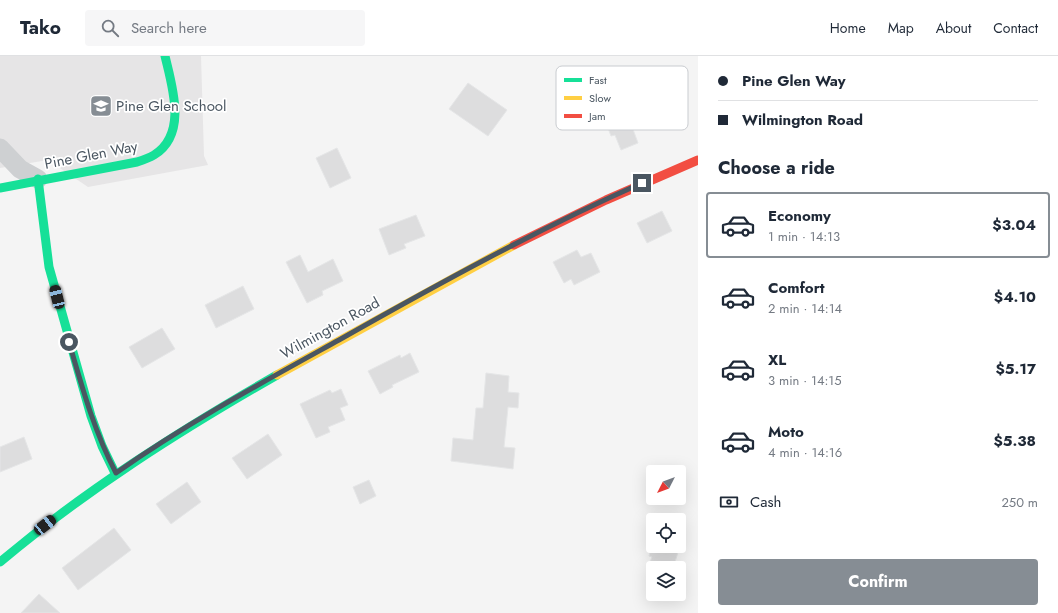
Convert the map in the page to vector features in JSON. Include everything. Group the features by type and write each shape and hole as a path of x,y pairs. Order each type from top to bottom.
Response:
{"main road":[{"name":"Pine Glen Way","path":"116,473 102,446 90,416 49,267 38,179 137,162 149,158 160,151 171,136 176,119 165,56"},
{"name":"Wilmington Road","path":"0,562 45,525 116,473 213,411 519,241 613,195 698,160"},
{"path":"0,188 38,179"}],"street":[{"path":"0,148 20,169 38,179"}],"shaded area":[{"name":"Pine Glen School","path":"0,56 201,56 204,156 208,165 88,187 48,160 0,168"}],"building":[{"path":"468,83 507,110 488,136 449,109"},
{"path":"609,130 633,130 638,143 621,150 615,135 611,136"},
{"path":"337,148 351,178 330,188 316,158"},
{"path":"662,211 672,231 647,243 637,223"},
{"path":"416,215 425,236 404,244 406,248 389,255 379,229"},
{"path":"577,250 581,257 591,253 600,272 574,285 571,279 564,283 553,262"},
{"path":"300,255 308,272 333,259 343,281 322,291 323,295 307,303 286,262"},
{"path":"243,286 254,309 216,328 205,305"},
{"path":"162,328 175,349 142,368 129,347"},
{"path":"410,353 419,372 392,385 393,387 380,394 368,371 400,355 401,358"},
{"path":"486,373 509,376 508,392 519,393 518,408 508,407 504,447 515,448 513,469 451,461 453,438 473,440 476,408 483,408"},
{"path":"341,389 348,405 340,408 345,420 328,427 330,432 316,438 300,404 330,390 332,393"},
{"path":"268,434 282,455 247,479 232,458"},
{"path":"24,437 32,459 0,472 0,447"},
{"path":"369,480 376,496 360,504 353,487"},
{"path":"187,482 201,502 171,524 156,504"},
{"path":"114,528 131,550 78,590 62,568"},
{"path":"650,553 678,553 675,561 651,561 652,557 649,556"},
{"path":"39,594 60,613 21,613"}],"traffic: fast":[{"path":"0,188 137,162 154,155 165,146 171,135 174,122 174,95 165,56"},
{"path":"38,179 49,267 91,416 102,446 115,473"},
{"path":"0,562 66,510 134,462 204,418 277,375"}],"traffic: slow":[{"path":"277,375 514,245"}],"traffic: jam":[{"path":"514,245 606,200 698,160"}],"place":[{"name":"Pine Glen School","path":"101,106"}],"route":[{"path":"69,342 90,416 102,446 116,473 130,462 213,411 405,303 556,222 642,183"}]}
